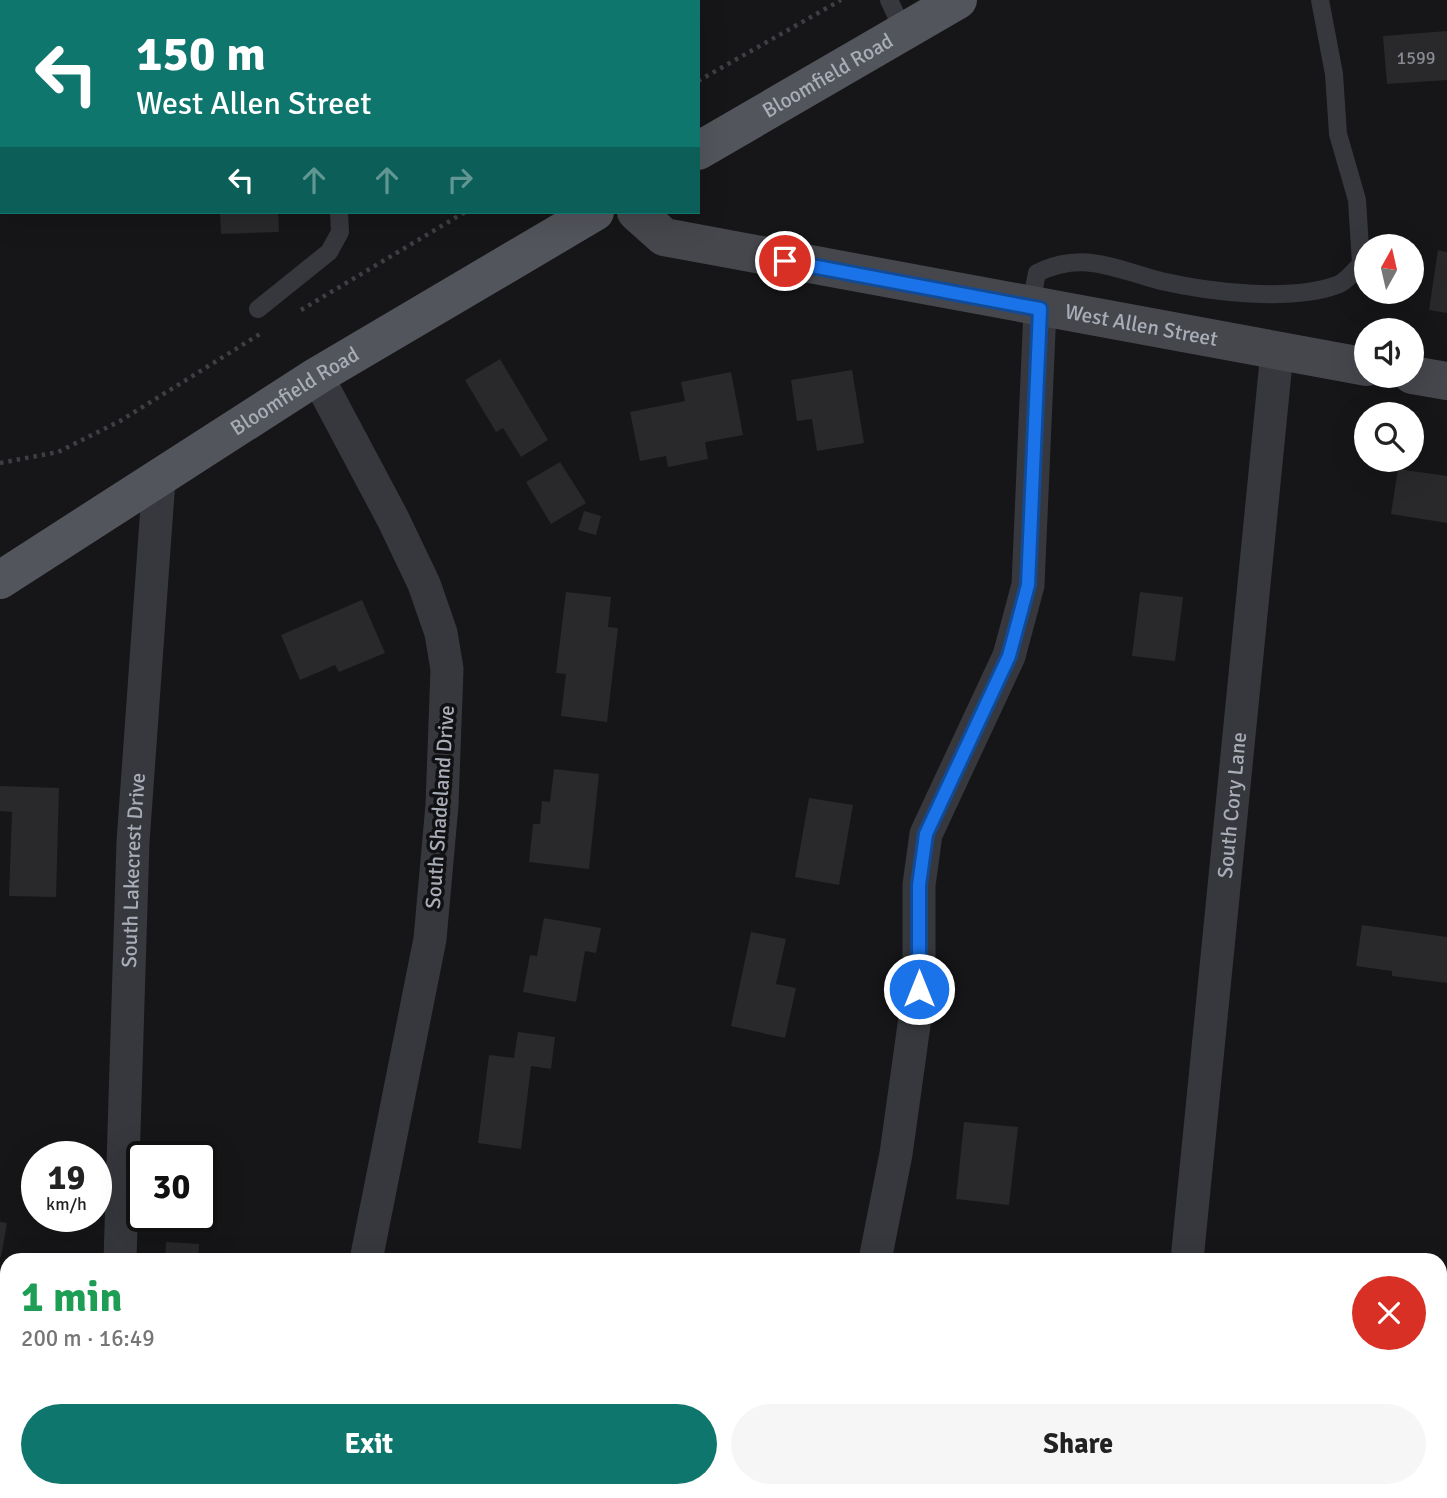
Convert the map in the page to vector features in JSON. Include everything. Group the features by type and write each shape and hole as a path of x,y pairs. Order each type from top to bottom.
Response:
{"main road":[{"name":"Bloomfield Road","path":"700,150 896,15 958,0"},
{"name":"Bloomfield Road","path":"0,580 317,376 592,214"}],"street":[{"name":"West Allen Street","path":"638,214 664,237 1040,309 1354,365"},
{"path":"876,1253 896,1154 919,989 919,885 926,834 1009,656 1028,585 1040,309"},
{"name":"South Cory Lane","path":"1188,1253 1277,352"},
{"name":"South Shadeland Drive","path":"317,376 393,519 424,584 441,633 447,669 442,805 430,939 367,1253"},
{"path":"1424,377 1447,381"},
{"name":"South Lakecrest Drive","path":"120,1253 133,842 159,479"}],"lane":[{"path":"1040,309 1034,288 1037,273 1057,263 1094,261 1162,281 1197,287 1300,293 1339,285 1361,264 1357,200 1338,134 1334,74 1320,0"},
{"path":"258,309 330,252 340,232 339,214"}],"path":[{"path":"700,80 841,0"},
{"path":"293,315 462,214"},
{"path":"0,463 58,452 120,421 261,334"}],"building":[{"path":"1447,31 1447,80 1387,84 1383,36"},
{"path":"220,214 278,214 279,232 221,234"},
{"path":"1438,250 1447,252 1447,313 1429,310"},
{"path":"500,359 548,440 521,457 503,428 496,432 465,380"},
{"path":"852,370 864,443 817,451 812,419 797,421 791,380"},
{"path":"731,372 743,435 705,442 708,459 668,467 666,456 640,461 630,412 685,401 681,382"},
{"path":"560,462 586,503 551,524 526,482"},
{"path":"1398,472 1447,476 1447,523 1391,514"},
{"path":"584,511 601,516 596,535 578,530"},
{"path":"566,592 611,597 608,627 618,628 607,722 561,716 566,674 556,673"},
{"path":"1140,592 1183,597 1175,661 1132,656"},
{"path":"362,600 385,653 339,672 335,665 300,680 281,635"},
{"path":"554,769 599,774 589,869 529,862 533,824 540,824 542,801 550,802"},
{"path":"0,786 59,788 56,897 9,896 12,812 0,811"},
{"path":"809,798 853,805 839,885 795,877"},
{"path":"544,918 601,928 596,953 585,951 576,1002 523,992 530,955 537,956"},
{"path":"1362,925 1447,937 1447,983 1392,976 1392,971 1356,966"},
{"path":"751,932 786,939 776,984 796,988 785,1038 731,1026"},
{"path":"518,1032 555,1037 551,1069 531,1066 521,1149 478,1143 489,1055 514,1058"},
{"path":"964,1122 1018,1127 1009,1205 956,1199"},
{"path":"0,1222 7,1223 0,1253"},
{"path":"166,1242 199,1244 198,1253 165,1253"}],"route":[{"path":"785,261 1040,309 1028,585 1009,656 926,834 919,885 919,989"}]}
